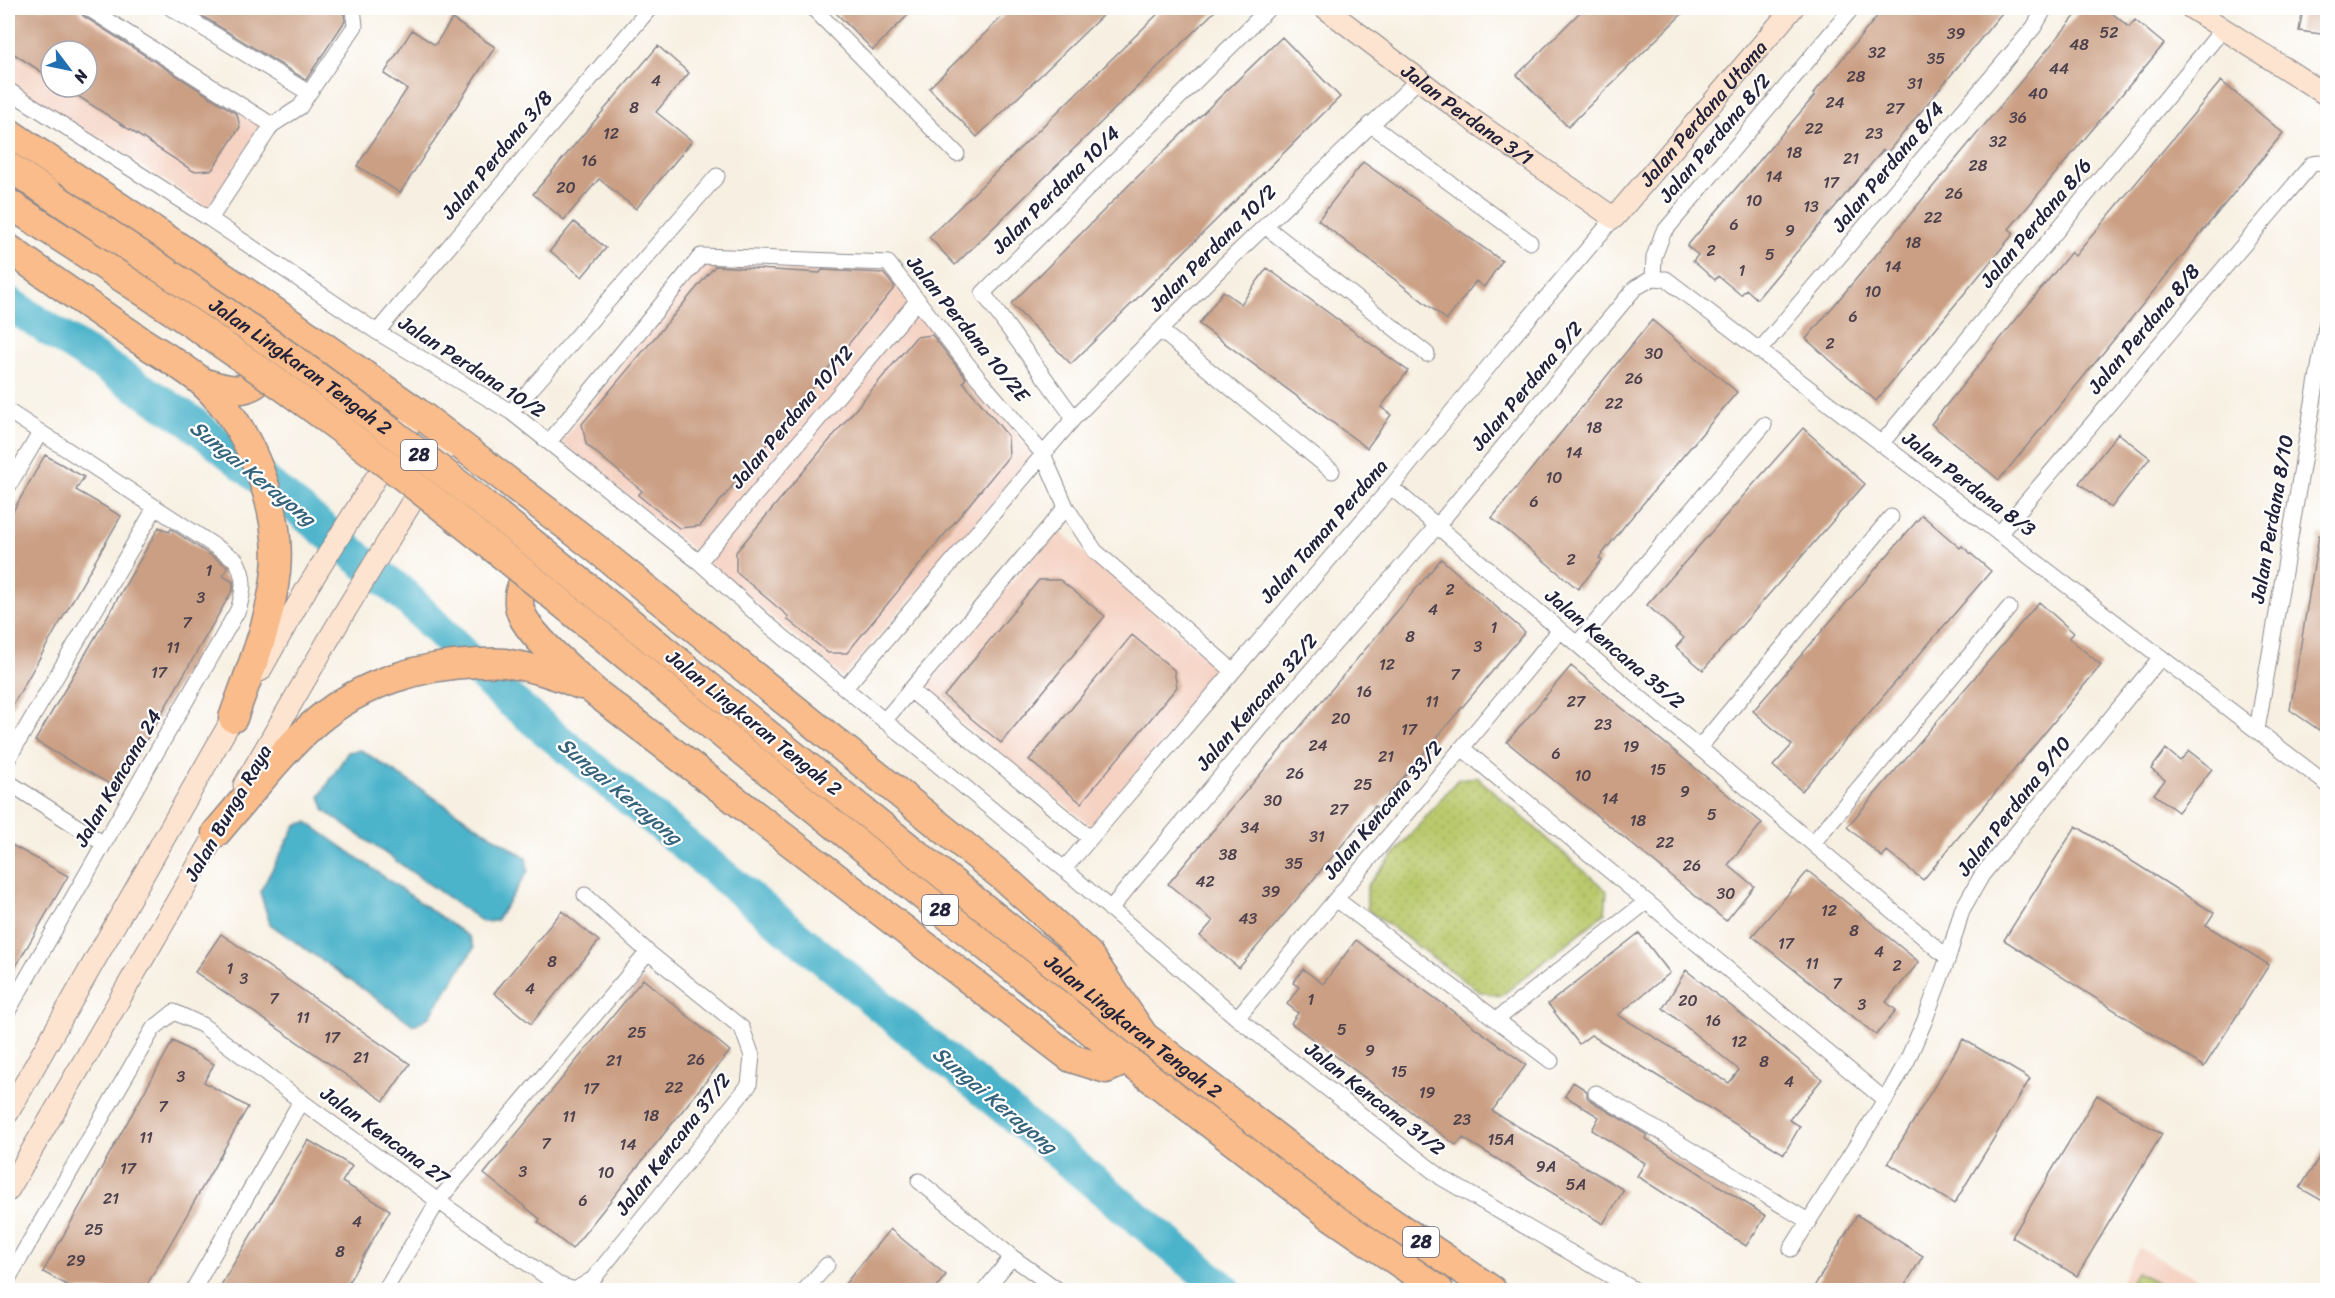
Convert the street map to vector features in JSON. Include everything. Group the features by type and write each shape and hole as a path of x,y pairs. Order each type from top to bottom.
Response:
{"highway":[{"path":"8,132 265,305 417,412 593,546 1003,877 1088,954 1144,1036"},
{"name":"Jalan Lingkaran Tengah 2","path":"8,166 237,319 357,406 483,504 1144,1036 1350,1194 1492,1290"},
{"name":"Jalan Lingkaran Tengah 2","path":"8,203 219,341 342,429 466,526 1127,1060 1328,1214 1439,1290"},
{"path":"8,248 202,382 221,404 251,452 270,502 277,534 276,570 269,611 233,718"},
{"path":"202,382 230,390 244,390 257,384 268,372 277,357 278,340 265,305"},
{"path":"593,546 560,546 531,568 518,596 523,618 546,645 595,692 1071,1058 1106,1069 1127,1060"},
{"path":"216,833 292,746 318,720 346,700 373,685 407,673 454,664 503,663 554,674 595,692"}],"street":[{"path":"88,8 272,126"},
{"path":"171,8 309,93"},
{"path":"210,219 272,126 300,107 355,26 353,8"},
{"name":"Jalan Perdana 3/8","path":"377,332 650,8"},
{"path":"813,8 957,154"},
{"name":"Jalan Perdana 10/4","path":"1074,418 983,292 1269,8"},
{"name":"Jalan Perdana 3/1","path":"1325,8 1467,116 1614,218"},
{"name":"Jalan Perdana Utama","path":"1614,218 1793,8"},
{"name":"Jalan Perdana 8/2","path":"1653,278 1654,257 1663,233 1852,8"},
{"name":"Jalan Perdana 8/4","path":"1759,351 2034,27 2045,8"},
{"path":"2191,8 2328,96"},
{"name":"Jalan Perdana 8/6","path":"1881,444 2223,29"},
{"name":"Jalan Perdana 10/2","path":"845,688 1074,418 1265,226 1419,79"},
{"name":"Jalan Perdana 10/2","path":"8,90 210,219 377,332 510,412 699,562 771,627 1110,909"},
{"path":"1370,124 1530,242"},
{"name":"Jalan Perdana 8/8","path":"1999,534 2312,164 2328,162"},
{"path":"510,412 717,176"},
{"name":"Jalan Taman Perdana","path":"1064,869 1391,487 1506,345 1614,218"},
{"path":"1265,226 1427,354"},
{"name":"Jalan Perdana 10/2E","path":"549,442 701,256 888,263 979,379 1043,454"},
{"name":"Jalan Perdana 8/3","path":"1653,278 1666,279 2257,730"},
{"name":"Jalan Perdana 9/2","path":"1437,526 1635,288 1653,278"},
{"name":"Jalan Perdana 10/12","path":"699,562 918,300"},
{"name":"Jalan Perdana 8/10","path":"2257,730 2328,315"},
{"path":"1160,330 1332,471"},
{"path":"8,411 155,508 8,759"},
{"path":"8,1113 307,588 417,412"},
{"path":"1577,644 1764,425"},
{"path":"8,487 40,433"},
{"name":"Jalan Bunga Raya","path":"8,1191 344,613 451,438"},
{"path":"1043,454 1066,507 1095,551 1232,670"},
{"name":"Jalan Kencana 35/2","path":"1391,487 1948,958"},
{"path":"884,721 1066,507"},
{"name":"Jalan Kencana 24","path":"8,1011 238,610 243,595 242,571 236,560 155,508"},
{"path":"1700,748 1891,517"},
{"name":"Jalan Kencana 32/2","path":"1110,909 1261,728 1437,526"},
{"path":"1812,843 2009,608"},
{"name":"Jalan Kencana 33/2","path":"1237,1018 1560,630"},
{"name":"Jalan Perdana 9/10","path":"1791,1249 1885,1100 1907,1060 1948,958 1962,909 1982,875 2161,657"},
{"path":"910,690 1090,838"},
{"path":"2257,730 2328,785"},
{"path":"1462,748 1885,1100"},
{"path":"8,783 104,844"},
{"name":"Jalan Kencana 37/2","path":"574,1290 593,1279 749,1085 752,1056 742,1028 648,952 585,896"},
{"path":"1336,899 1551,1061"},
{"path":"1496,1020 1646,902"},
{"name":"Jalan Kencana 31/2","path":"1110,909 1237,1018 1442,1178 1635,1290"},
{"path":"385,1290 438,1201 648,952"},
{"name":"Jalan Kencana 27","path":"8,1279 153,1029 174,1012 202,1025 438,1201 557,1284 574,1290"},
{"path":"1596,1093 1808,1221"},
{"path":"193,1290 302,1101"},
{"path":"919,1181 1012,1257 1058,1290"},
{"path":"985,1290 1012,1257"},
{"path":"805,1290 827,1265"}],"shaded area":[{"path":"8,8 76,8 262,126 208,208 8,81"},
{"path":"704,263 887,269 1034,456 843,677 561,442"},
{"path":"1057,529 1222,671 1091,826 922,691"},
{"path":"2139,1248 2219,1290 2116,1290"}],"green space":[{"path":"1477,777 1607,891 1605,913 1501,996 1480,992 1367,909 1367,886 1458,779"},
{"path":"2136,1272 2173,1290 2126,1290"}],"water":[{"path":"361,750 526,858 528,871 496,921 483,922 325,811 320,796 348,752"},
{"path":"307,822 469,937 474,948 429,1017 414,1025 270,924 260,892 296,825"}],"building":[{"path":"8,8 78,8 83,16 237,114 240,127 212,170 193,171 82,99 99,99 99,39 39,39 39,70 8,50"},
{"path":"189,8 333,8 344,14 345,21 306,80"},
{"path":"831,8 915,8 873,50"},
{"path":"1011,8 1110,8 977,137 929,88"},
{"path":"1164,8 1218,8 955,265 929,237"},
{"path":"1584,8 1688,8 1568,127 1517,75"},
{"path":"1884,8 2006,8 1887,153 1883,150 1757,299 1746,289 1741,295 1718,276 1715,280 1693,261 1698,255 1687,246 1815,95 1813,94"},
{"path":"2082,8 2106,8 2129,27 2135,20 2164,44 2009,229 2014,233 1876,401 1806,339"},
{"path":"2303,8 2328,8 2328,35 2299,31"},
{"path":"452,19 495,47 400,193 357,166 407,89 384,74 412,30 435,45"},
{"path":"1282,37 1340,97 1071,364 1011,304 1131,183"},
{"path":"658,46 689,73 656,112 692,141 636,209 599,179 564,220 533,194"},
{"path":"2221,81 2283,133 1999,480 1931,424 2071,252 2075,256"},
{"path":"1363,162 1502,261 1484,287 1476,281 1447,320 1318,220"},
{"path":"574,222 606,248 582,277 550,251"},
{"path":"715,266 820,273 822,270 883,273 895,287 700,526 679,528 638,495 642,491 586,444 582,424"},
{"path":"1267,268 1408,371 1381,407 1391,415 1367,448 1199,324 1223,291 1241,304"},
{"path":"1652,320 1737,392 1625,525 1599,558 1602,560 1578,589 1492,518"},
{"path":"932,335 966,378 963,382 1008,436 1009,456 847,653 828,653 736,572 736,552 916,337"},
{"path":"1803,428 1865,484 1703,670 1676,647 1684,638 1647,605"},
{"path":"2118,433 2150,458 2111,508 2079,483"},
{"path":"45,455 84,477 76,490 121,516 8,713 8,520"},
{"path":"1922,515 1991,571 1802,791 1773,766 1792,745 1753,711"},
{"path":"159,527 169,532 171,529 228,567 223,576 233,582 233,589 118,789 35,741"},
{"path":"2319,535 2328,536 2328,736 2290,710"},
{"path":"1441,559 1525,632 1378,808 1375,806 1239,968 1200,936 1213,921 1168,884"},
{"path":"1039,580 1060,580 1105,616 1001,743 944,696"},
{"path":"2039,602 2074,633 2069,638 2101,665 1923,880 1887,851 1882,857 1847,827"},
{"path":"1132,635 1174,670 1177,687 1081,803 1029,760"},
{"path":"1571,666 1762,823 1728,865 1754,886 1726,921 1507,742"},
{"path":"2166,749 2180,761 2189,751 2212,769 2178,812 2154,794 2165,780 2151,769"},
{"path":"2076,826 2214,913 2206,925 2269,965 2204,1067 2004,940"},
{"path":"8,843 68,876 8,980"},
{"path":"1808,871 1919,962 1886,1002 1896,1010 1876,1035 1752,936"},
{"path":"562,911 599,941 531,1024 494,993"},
{"path":"1639,933 1670,973 1618,1015 1729,1083 1739,1070 1663,1008 1686,970 1822,1079 1789,1120 1800,1126 1784,1154 1591,1035 1579,1044 1548,1004"},
{"path":"221,934 410,1064 384,1101 195,972"},
{"path":"1356,940 1526,1065 1492,1111 1624,1190 1603,1224 1463,1138 1456,1145 1291,1023 1298,1013 1287,1004 1299,987 1293,983 1303,969 1323,984"},
{"path":"643,979 730,1051 572,1249 538,1222 540,1219 484,1174"},
{"path":"1963,1039 2030,1079 1954,1204 1888,1163"},
{"path":"173,1041 214,1064 204,1082 248,1107 144,1290 76,1290 43,1272"},
{"path":"1573,1082 1587,1091 1587,1097 1591,1101 1647,1135 1645,1138 1766,1216 1746,1246 1637,1176 1645,1163 1592,1130 1599,1117 1565,1096"},
{"path":"2097,1095 2162,1134 2077,1276 2012,1237"},
{"path":"308,1140 352,1166 342,1182 390,1210 344,1290 218,1290"},
{"path":"2328,1143 2328,1204 2300,1188"},
{"path":"1857,1215 1923,1256 1902,1290 1812,1290"},
{"path":"890,1229 946,1275 934,1290 840,1290"}],"waterway":[{"name":"Sungai Kerayong","path":"8,303 189,420 404,595 500,692 1225,1290"}]}
